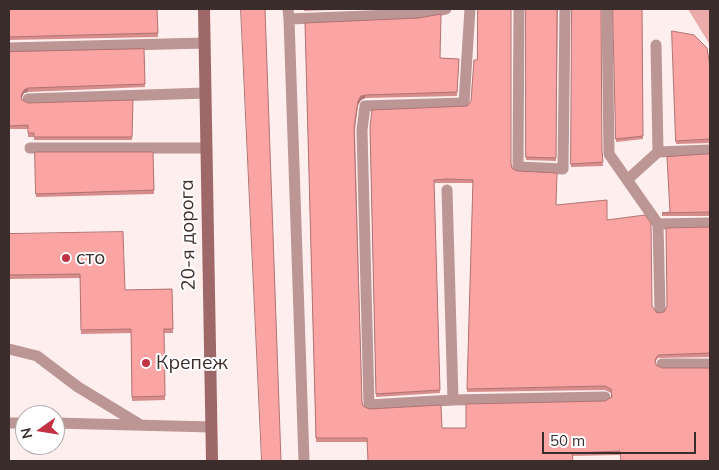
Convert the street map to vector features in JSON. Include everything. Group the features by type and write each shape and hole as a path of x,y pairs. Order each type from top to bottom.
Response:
{"main road":[{"name":"20-я дорога","path":"204,9 212,461"}],"lane":[{"path":"304,461 288,14 419,14 446,9"},
{"path":"470,9 464,103 365,106 362,130 369,405 453,400 605,397"},
{"path":"519,9 518,167 563,168 565,9"},
{"path":"608,9 609,154 658,224 660,309"},
{"path":"9,48 205,43"},
{"path":"656,44 658,152"},
{"path":"28,99 206,93"},
{"path":"30,148 205,148"},
{"path":"627,180 658,152 710,150"},
{"path":"446,190 453,400"},
{"path":"658,224 710,223"},
{"path":"9,350 37,356 78,387 140,425"},
{"path":"662,364 710,364"},
{"path":"65,423 212,427"}],"shaded area":[{"path":"688,9 710,9 710,45"}],"building":[{"path":"9,9 157,9 158,33 9,37"},
{"path":"241,9 265,9 281,461 262,461"},
{"path":"478,9 511,9 512,168 517,171 557,173 556,205 607,200 607,220 645,215 651,223 652,306 657,313 664,312 667,306 666,228 710,227 710,353 658,355 655,360 656,365 662,368 710,368 710,461 621,461 620,451 572,453 573,461 368,461 367,438 316,438 305,23 419,18 441,14 440,58 459,59 457,92 365,95 361,96 358,101 354,127 363,406 369,409 441,405 442,428 466,428 466,404 605,401 612,397 611,389 605,386 467,389 473,180 447,179 434,180 440,390 376,394 370,127 372,110 467,106 471,101 474,60 477,60"},
{"path":"526,9 557,9 556,158 526,157"},
{"path":"572,9 601,9 603,162 571,164"},
{"path":"613,9 642,9 643,136 616,139"},
{"path":"672,31 694,35 707,48 710,67 710,139 676,141"},
{"path":"144,49 145,84 28,88 24,90 21,96 22,100 28,103 133,100 132,137 34,137 34,133 28,133 28,125 9,126 9,52"},
{"path":"35,152 153,152 154,190 36,194"},
{"path":"710,154 710,212 662,213 670,212 667,157"},
{"path":"123,232 125,290 172,289 173,329 164,329 165,396 132,397 131,329 81,330 80,274 9,275 9,234"}],"place":[{"name":"сто","path":"66,258"},
{"name":"Крепеж","path":"146,363"}]}
